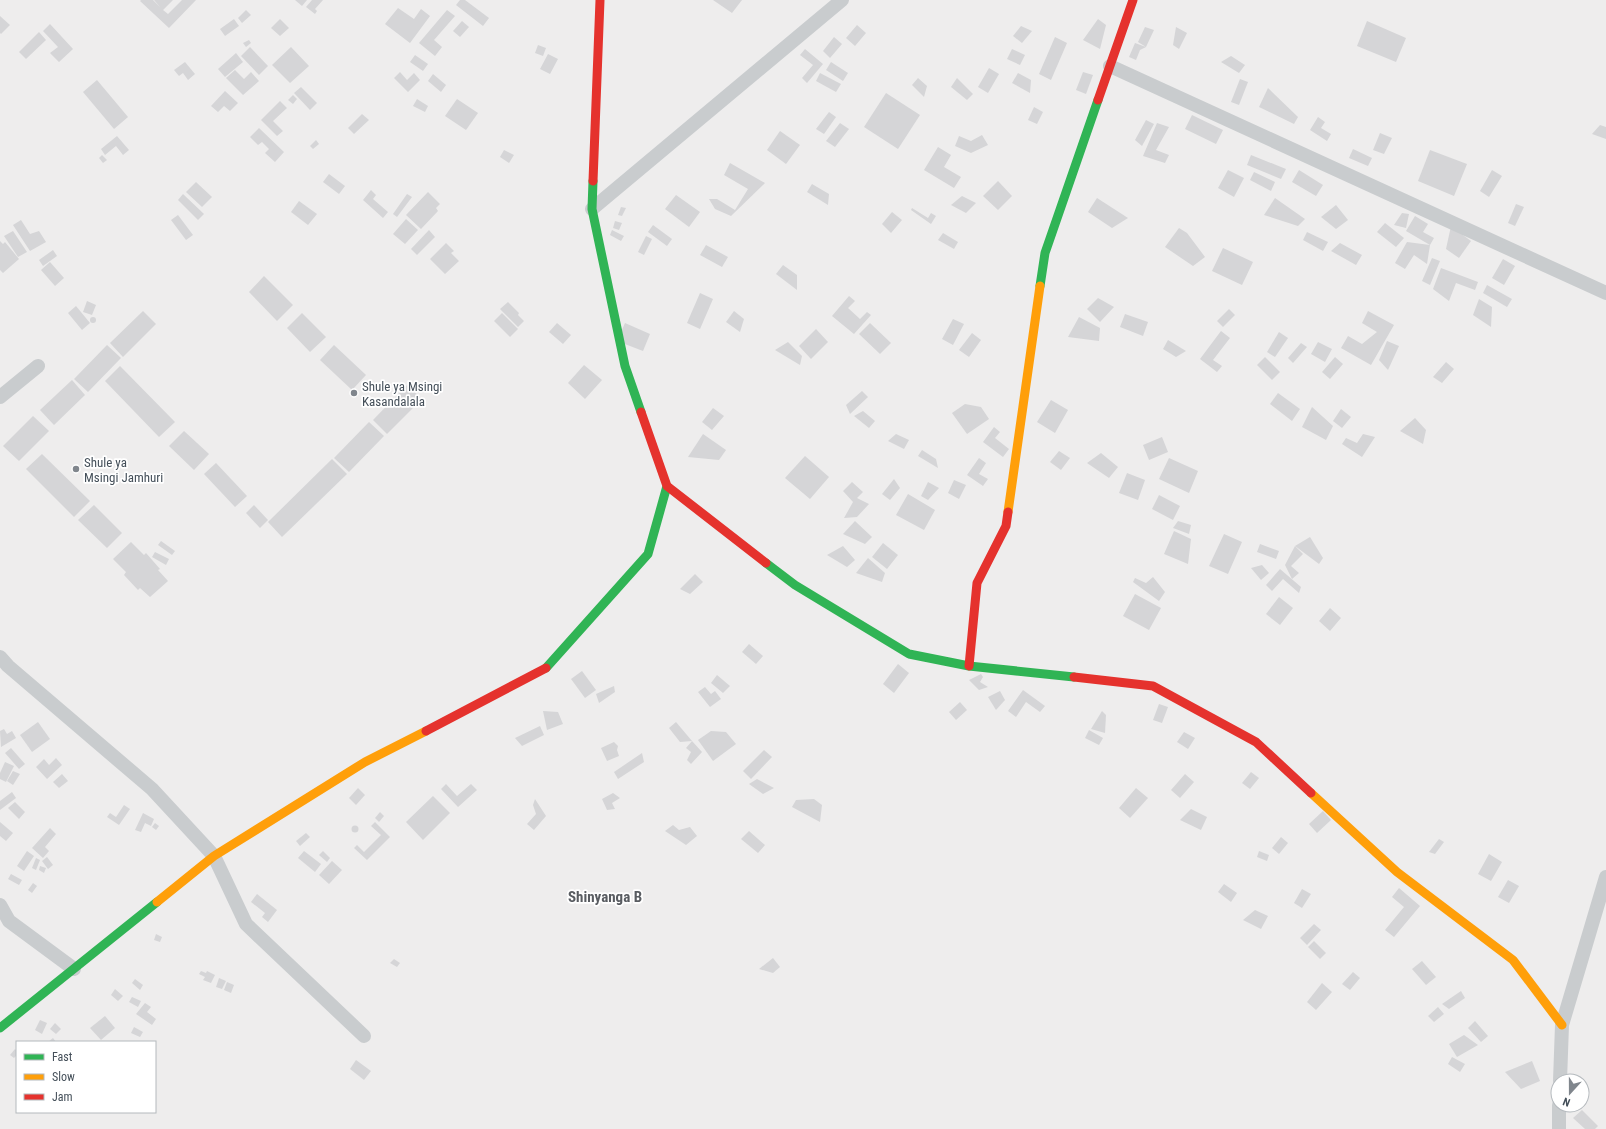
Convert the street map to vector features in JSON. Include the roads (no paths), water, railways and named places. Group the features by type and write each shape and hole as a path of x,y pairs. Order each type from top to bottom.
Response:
{"street":[{"path":"600,0 592,209 625,366 667,486 795,585 909,654 969,666 1153,686 1256,742 1397,872 1513,960 1562,1025"},
{"path":"592,209 842,0"},
{"path":"969,666 977,583 1006,526 1045,253 1133,0"},
{"path":"1110,66 1606,293"},
{"path":"0,397 38,366"},
{"path":"0,1028 214,856 366,762 544,670 648,554 667,486"},
{"path":"0,656 8,666 152,789 214,856 246,924 364,1036"},
{"path":"1560,1073 1562,1025 1606,877"},
{"path":"0,905 9,921 74,969"},
{"path":"1559,1129 1560,1113"}],"place":[{"name":"Shule ya Msingi Kasandalala","path":"354,393"},
{"name":"Shule ya Msingi Jamhuri","path":"76,469"}],"district":[{"name":"Shinyanga B","path":"605,897"}]}
